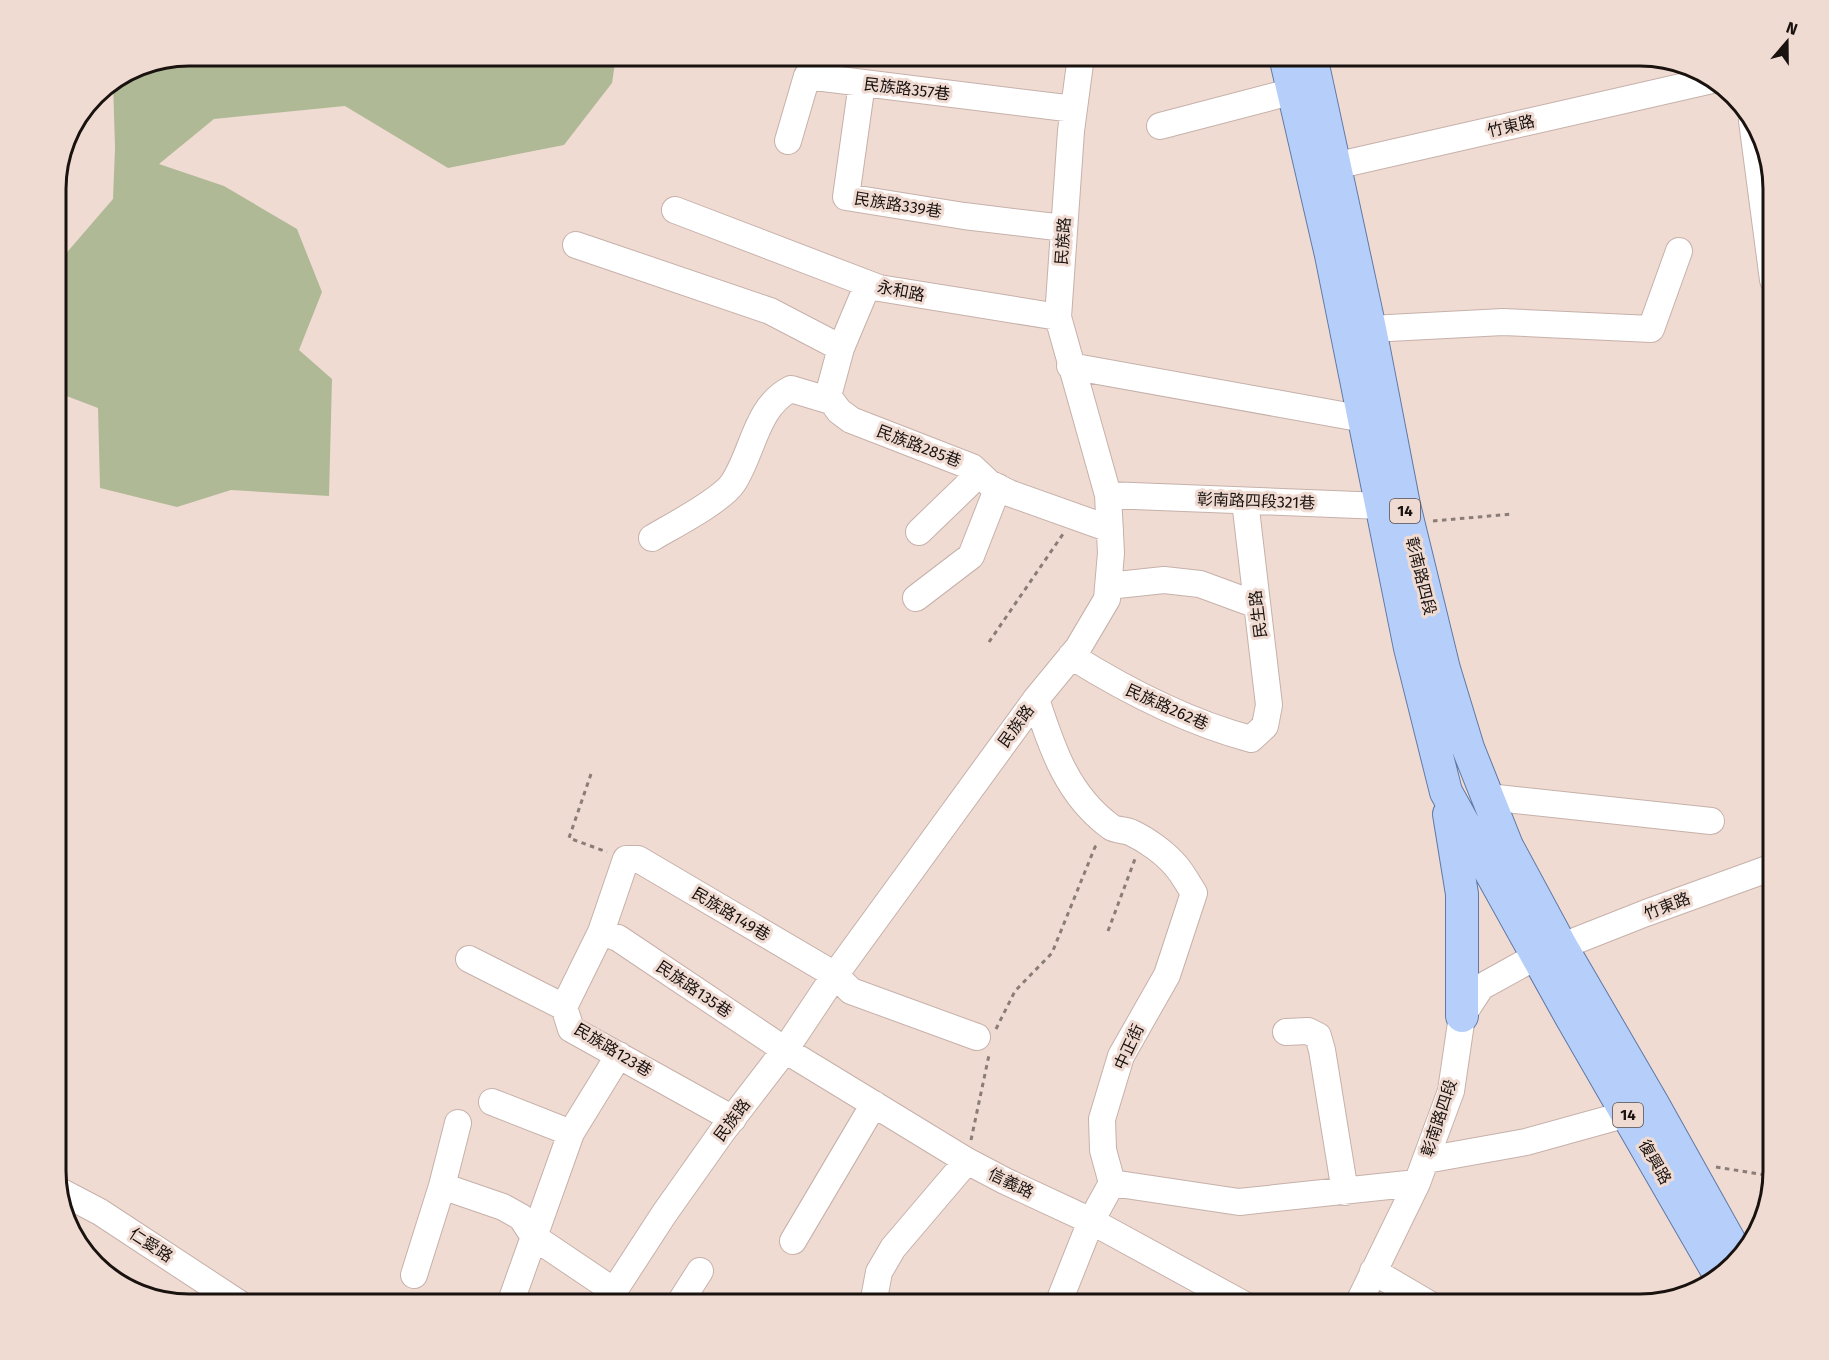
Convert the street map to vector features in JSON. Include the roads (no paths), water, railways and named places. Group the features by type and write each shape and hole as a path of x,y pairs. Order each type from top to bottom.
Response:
{"main road":[{"name":"彰南路四段","path":"1288,66 1294,91 1324,169"},
{"name":"彰南路四段","path":"1312,66 1324,169 1398,512 1468,748 1549,951"},
{"name":"彰南路四段","path":"1358,332 1364,419 1398,512 1410,648 1446,792 1549,951"},
{"path":"1446,792 1462,894 1462,1016"},
{"name":"復興路","path":"1549,951 1627,1114 1716,1268"},
{"name":"復興路","path":"1549,951 1685,1162 1734,1250"}],"street":[{"name":"民族路","path":"614,1294 664,1214 785,1050 835,975 1036,699 1071,656 1107,599 1111,553 1108,495 1058,317 1074,109 1080,66"},
{"name":"民族路357巷","path":"788,141 807,76 1074,109"},
{"name":"竹東路","path":"1324,169 1702,82"},
{"name":"民族路339巷","path":"862,83 846,197 964,216 1064,228"},
{"path":"1160,126 1294,91"},
{"path":"1756,148 1763,204"},
{"path":"675,210 868,284"},
{"path":"576,245 770,311 842,348"},
{"path":"1358,332 1503,322 1651,329 1679,251"},
{"name":"永和路","path":"831,401 828,396 842,348 868,284 879,288 1058,317"},
{"path":"1070,366 1364,419"},
{"path":"652,538 706,506 732,484 761,421 781,394 791,389 831,401"},
{"name":"民族路285巷","path":"831,401 851,420 972,467 988,480 1075,517 1110,529"},
{"path":"919,532 988,480"},
{"path":"916,598 971,556 988,480"},
{"name":"彰南路四段321巷","path":"1108,495 1245,501 1398,512"},
{"name":"民生路","path":"1245,501 1269,705 1265,726"},
{"path":"1108,586 1164,580 1200,584 1257,605"},
{"name":"民族路262巷","path":"1071,656 1119,686 1222,731 1251,739 1265,726"},
{"name":"中正街","path":"1036,699 1066,777 1085,806 1113,829 1129,831 1176,865 1194,893 1167,975 1121,1056 1102,1119 1103,1150 1112,1183"},
{"path":"1488,797 1711,821"},
{"name":"民族路149巷","path":"601,932 626,859 638,859 835,975 851,991 987,1042"},
{"name":"竹東路","path":"1549,951 1763,871"},
{"path":"564,1007 601,932"},
{"name":"民族路135巷","path":"601,932 618,938 785,1050"},
{"name":"彰南路四段","path":"1363,1294 1421,1172 1451,1091 1462,1016 1481,987 1549,951"},
{"name":"民族路123巷","path":"469,959 564,1007 571,1029 733,1119"},
{"path":"1286,1032 1308,1031 1317,1036 1322,1050 1345,1192"},
{"name":"信義路","path":"785,1050 967,1161 1091,1221 1201,1294"},
{"path":"514,1294 571,1133 619,1055"},
{"path":"492,1102 571,1133"},
{"path":"793,1241 874,1104"},
{"path":"1062,1294 1091,1221 1112,1183 1239,1203 1345,1192 1627,1114"},
{"path":"414,1275 442,1186 458,1123"},
{"path":"875,1294 879,1272 893,1248 967,1161"},
{"path":"442,1186 503,1207 521,1217 534,1237 606,1294"},
{"name":"仁愛路","path":"68,1195 100,1212 223,1294"},
{"path":"686,1294 700,1271"},
{"path":"1373,1271 1411,1294"}]}
